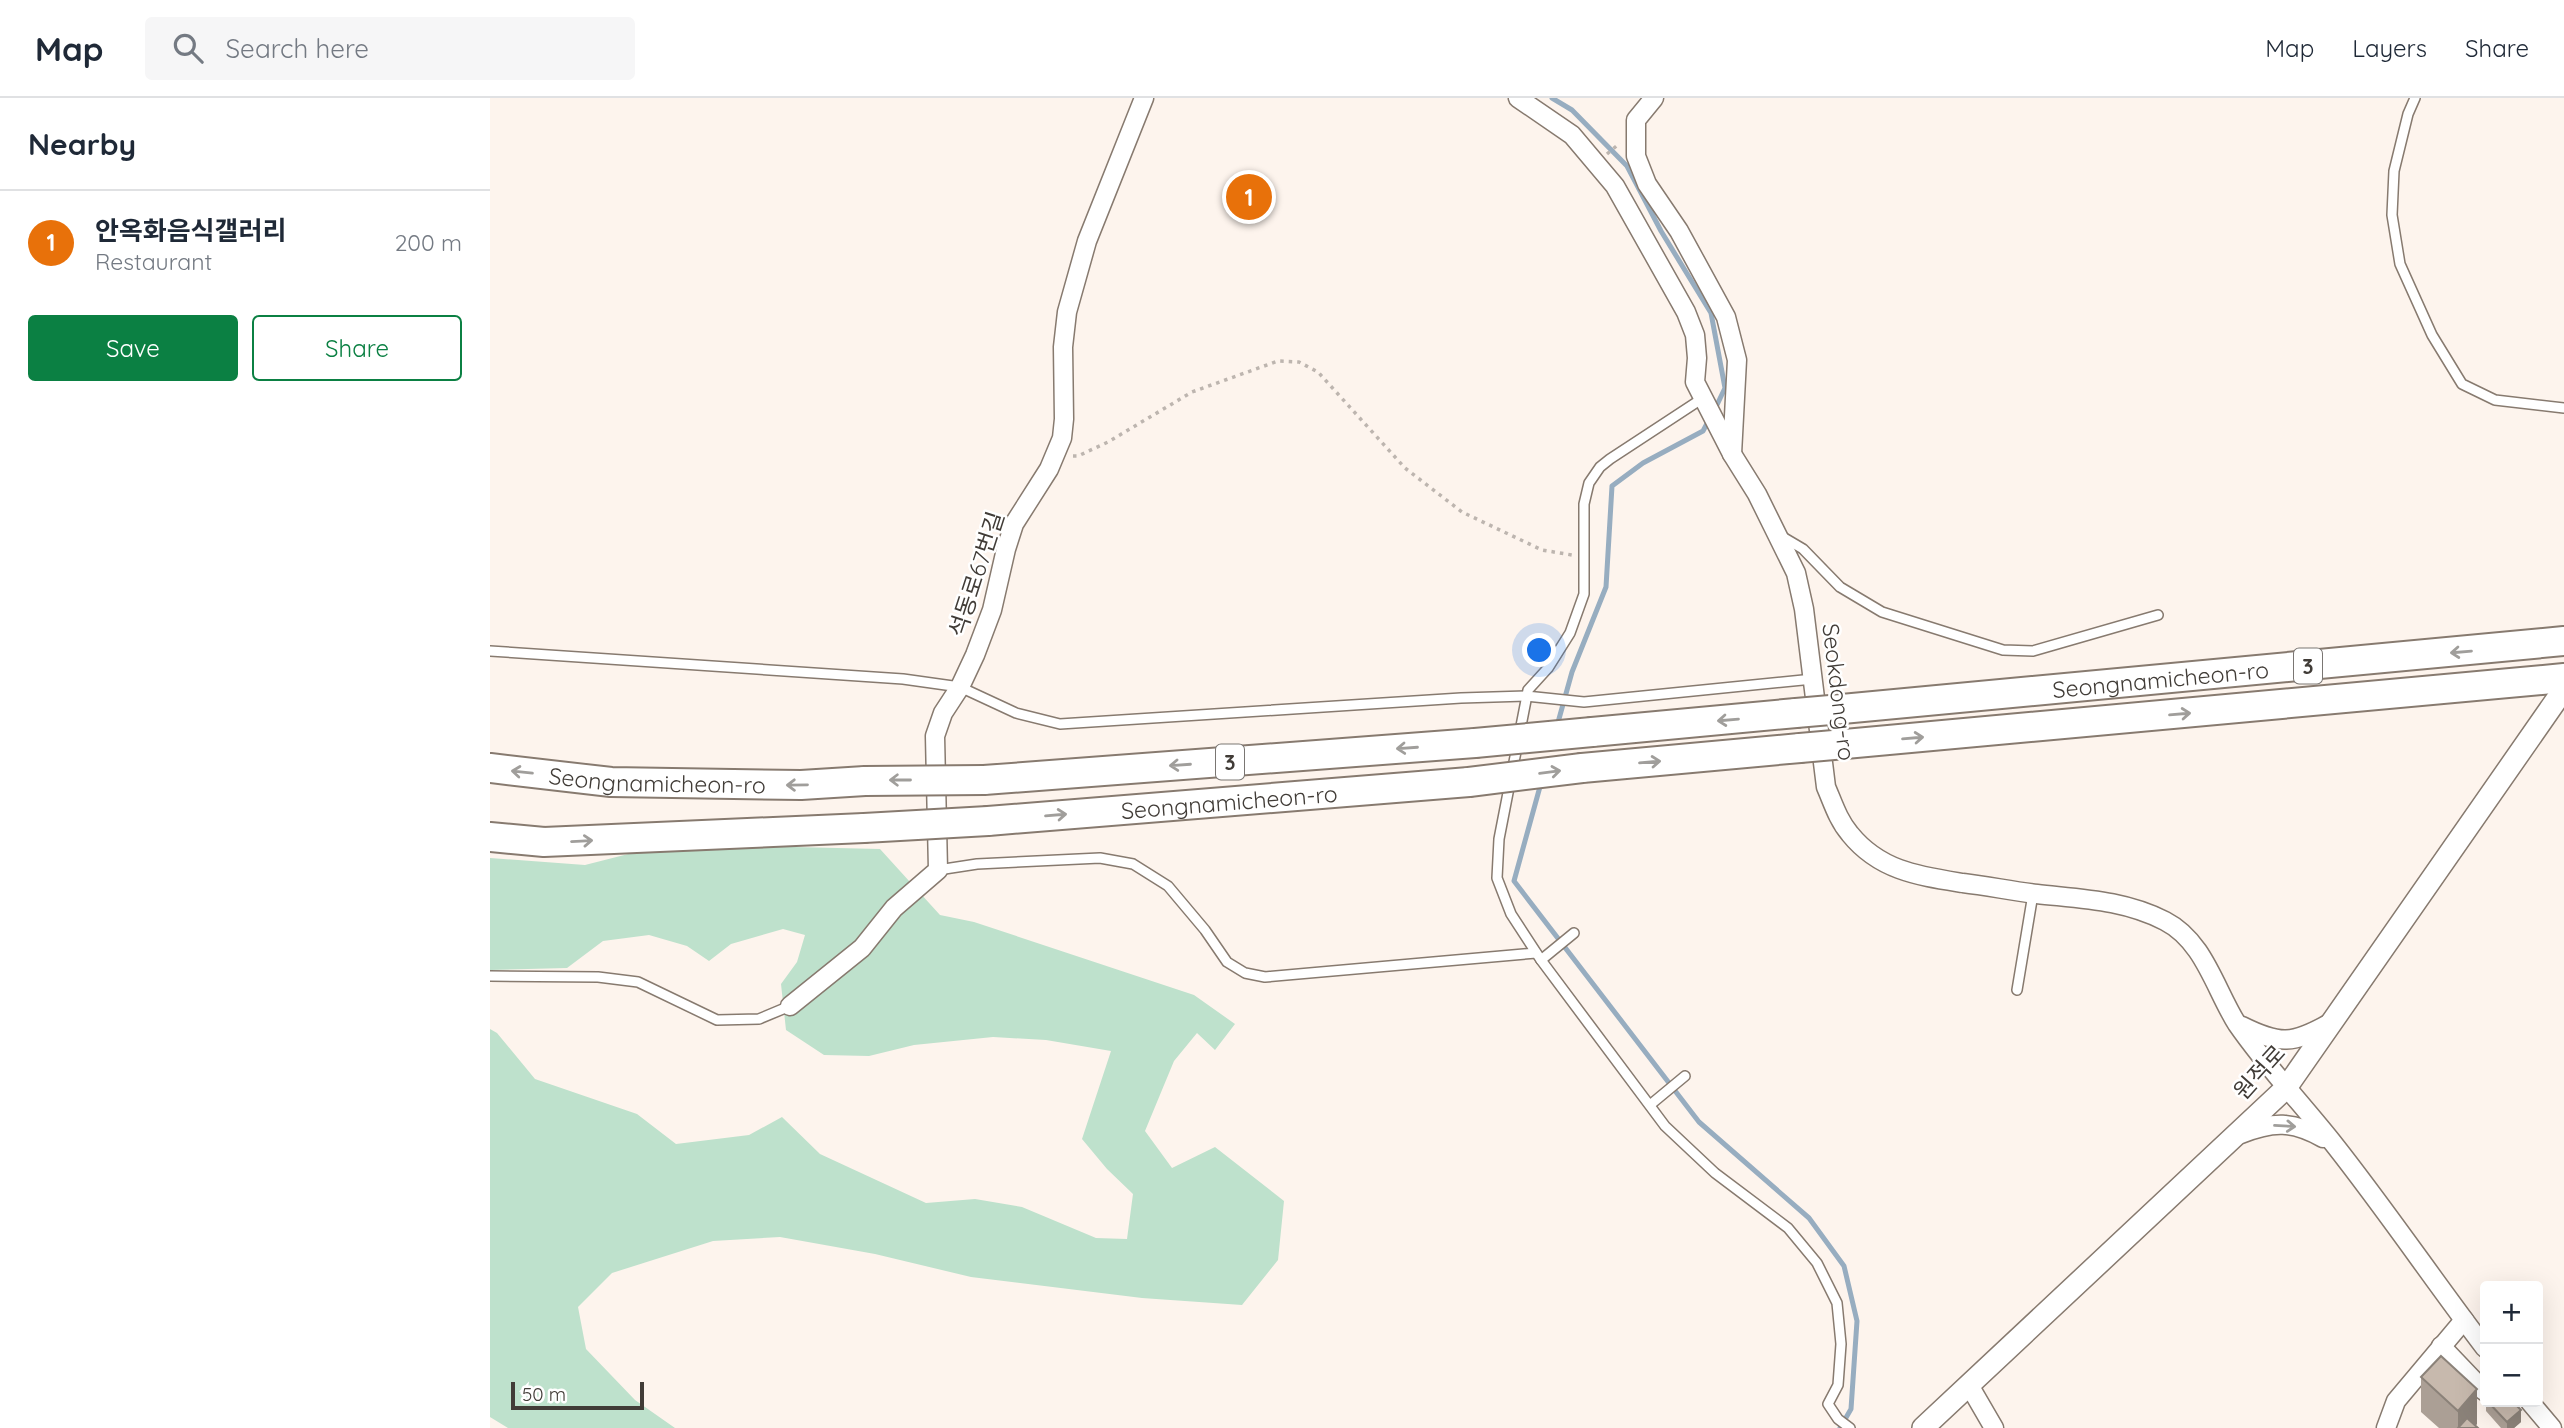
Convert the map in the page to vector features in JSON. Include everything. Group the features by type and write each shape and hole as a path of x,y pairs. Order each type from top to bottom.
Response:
{"highway":[{"name":"Seongnamicheon-ro","path":"490,768 611,782 801,786 866,781 984,780 1475,743 2564,641"},
{"name":"Seongnamicheon-ro","path":"490,837 544,842 988,821 1469,782 1582,768 2564,678"}],"street":[{"name":"석동로67번길","path":"938,870 935,736 943,713 960,687 992,610 1014,524 1049,469 1062,438 1063,347 1067,312 1087,240 1144,98"},
{"name":"Seokdong-ro","path":"1518,98 1572,135 1615,186 1686,312 1695,335 1695,382 1732,454 1758,494 1796,573 1804,609 1826,787 1849,834 1871,854 1895,869 2033,894 2115,902 2169,923 2188,937 2205,962 2237,1024 2286,1088 2334,1144 2482,1344"},
{"path":"1654,98 1636,120 1636,156 1647,184 1679,231 1726,317 1737,360 1732,454"},
{"name":"원적로","path":"1923,1428 2286,1088 2564,689"},
{"path":"790,1006 862,948 894,908 938,870"},
{"path":"2237,1024 2262,1036 2281,1040 2305,1037 2333,1021"},
{"path":"2234,1137 2262,1126 2286,1124 2305,1128 2334,1144"},
{"path":"2389,1426 2396,1401 2464,1320"},
{"path":"2441,1346 2480,1387"},
{"path":"1969,1385 1994,1428"},
{"path":"2534,1407 2551,1427"}],"lane":[{"path":"2415,98 2408,114 2394,171 2392,215 2400,264 2432,335 2462,384 2495,400 2564,408"},
{"path":"1704,400 1600,467 1589,483 1584,504 1584,594 1570,633 1526,696 1499,839 1497,878 1511,914 1539,957 1653,1103 1665,1126 1715,1172 1788,1228 1817,1263 1837,1303 1841,1344 1838,1385 1828,1404 1838,1419 1850,1428"},
{"path":"1777,533 1803,549 1840,587 1882,612 2003,650 2033,651 2158,615"},
{"path":"490,651 890,678 960,687 1016,713 1060,724 1461,698 1526,696 1584,702 1813,679"},
{"path":"938,870 977,864 1100,858 1133,864 1168,886 1205,930 1227,962 1245,973 1265,976 1539,957 1550,954 1571,936"},
{"path":"2017,990 2033,894"},
{"path":"490,976 598,977 638,982 717,1020 759,1019 790,1006"},
{"path":"1653,1103 1682,1079"}],"path":[{"path":"1605,155 1621,143"},
{"path":"1054,455 1078,456 1108,442 1192,392 1278,361 1299,362 1318,372 1405,468 1462,512 1542,550 1585,558"}],"green space":[{"path":"706,845 880,849 940,915 974,922 1194,995 1235,1024 1215,1050 1197,1033 1174,1061 1145,1131 1172,1168 1215,1147 1284,1201 1278,1260 1242,1305 1142,1298 971,1277 875,1254 780,1237 713,1241 612,1273 578,1307 586,1349 635,1400 675,1428 508,1428 490,1417 490,1029 497,1033 535,1079 637,1114 676,1144 749,1135 782,1117 820,1154 926,1203 975,1199 1022,1207 1096,1238 1127,1239 1133,1194 1082,1139 1111,1051 1046,1040 993,1037 914,1045 869,1056 824,1055 786,1030 781,984 797,962 805,935 783,929 731,944 709,961 687,946 649,935 603,941 567,968 490,970 490,858 585,865 640,851"}],"building":[{"path":"2441,1356 2477,1389 2458,1411 2421,1377"},
{"path":"2493,1407 2518,1407 2521,1410 2507,1422"},
{"path":"2467,1418 2478,1428 2458,1428"}],"waterway":[{"path":"1552,98 1572,110 1627,166 1661,231 1711,313 1725,388 1715,409"},
{"path":"1557,726 1572,672 1606,587 1612,486 1643,463 1703,431 1710,418"},
{"path":"1541,783 1514,881 1699,1122 1809,1218 1844,1266 1857,1321 1851,1409 1840,1428"}],"place":[{"name":"안옥화음식갤러리","path":"1249,197"}]}
